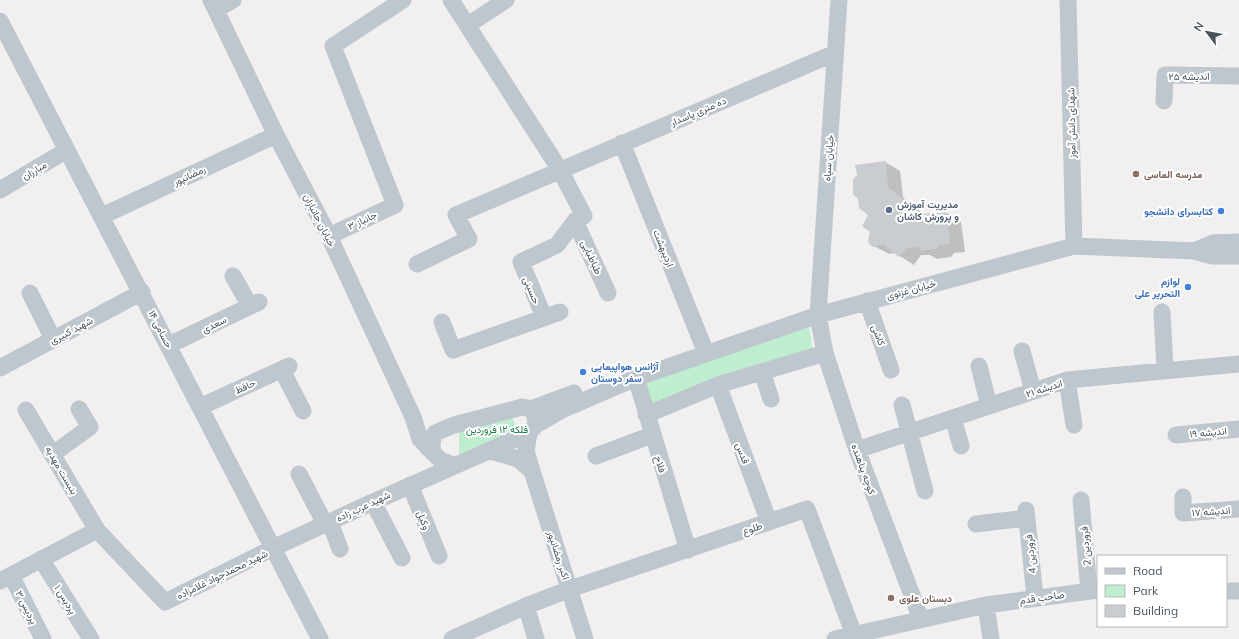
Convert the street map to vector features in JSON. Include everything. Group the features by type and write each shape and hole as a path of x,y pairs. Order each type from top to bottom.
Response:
{"street":[{"path":"213,5 233,0"},
{"name":"جانباز ۳","path":"329,236 395,205 333,46 403,0"},
{"path":"451,0 560,170 584,216 575,221"},
{"path":"468,25 506,0"},
{"name":"خیابان سپاه","path":"818,315 835,53 840,0"},
{"name":"شهدای دانش آموز","path":"1068,0 1074,246"},
{"name":"خیابان جانبازان","path":"213,5 276,135 329,236 413,417 435,433"},
{"name":"حسامی ۱۴","path":"0,21 142,292 320,639"},
{"name":"ده متری پاسدار","path":"417,264 469,238 456,215 835,53"},
{"name":"اندیشه ۲۵","path":"1164,100 1165,75 1239,76"},
{"name":"رمضانپور","path":"102,216 276,135"},
{"name":"اردیبهشت","path":"622,143 706,353"},
{"name":"مبارزان","path":"0,190 67,150"},
{"name":"حسینی","path":"544,317 521,262 557,245 575,221"},
{"name":"طباطبایی","path":"575,221 608,293"},
{"path":"1194,251 1213,243 1239,242"},
{"name":"خیابان غزنوی","path":"532,422 636,378 818,315 1074,246 1194,251"},
{"path":"1194,251 1212,256 1239,256"},
{"name":"سعدی","path":"169,345 254,304 233,276"},
{"path":"30,292 53,339"},
{"name":"شهید کبیری","path":"0,368 142,292"},
{"name":"کاشی","path":"867,301 891,370"},
{"path":"442,322 453,350 560,312"},
{"path":"1162,312 1165,370"},
{"name":"کوچه پناهنده","path":"818,315 825,353 857,450 921,619"},
{"path":"1022,351 1033,391"},
{"path":"646,415 718,385 825,353"},
{"name":"اندیشه ۲۱","path":"857,450 1067,380 1239,364"},
{"path":"979,366 990,406"},
{"name":"حافظ","path":"200,407 286,368 303,411"},
{"path":"762,372 771,399"},
{"name":"فلاح","path":"636,378 688,550"},
{"path":"1067,380 1074,425"},
{"name":"قدس","path":"718,385 769,522"},
{"path":"902,405 926,490"},
{"path":"433,453 431,442 435,433 454,425 522,407 532,422"},
{"path":"53,454 90,427 80,409"},
{"name":"بنبست مهدیه","path":"26,410 97,530"},
{"path":"413,417 420,439 442,462 454,465"},
{"path":"953,418 961,446"},
{"name":"شهید عرب زاده","path":"273,548 454,465 491,451 532,422"},
{"name":"اکبر رمضانپور","path":"532,422 526,451 585,639"},
{"name":"اندیشه ۱۹","path":"1176,435 1239,429"},
{"path":"596,456 652,435"},
{"path":"491,451 518,459 532,471"},
{"path":"298,474 328,523 340,549"},
{"name":"وکیل","path":"410,485 439,556"},
{"name":"فروردین 2","path":"1081,500 1093,590"},
{"path":"372,502 402,558"},
{"name":"اندیشه ۱۷","path":"1183,505 1239,508"},
{"name":"طلوع","path":"526,606 570,589 807,509 854,635"},
{"name":"فروردین 4","path":"976,524 1026,514 1035,597"},
{"path":"6,578 97,530"},
{"name":"شهید محمدجواد غلامزاده","path":"97,530 165,602 273,548"},
{"name":"پردیس ۱","path":"41,559 91,639"},
{"name":"پردیس ۳","path":"6,578 43,639"},
{"name":"صاحب قدم","path":"835,639 986,605 1093,590"},
{"path":"1227,591 1239,591"},
{"path":"986,605 991,639"},
{"path":"452,639 526,606 536,639"}],"green space":[{"path":"809,327 813,351 651,407 644,378"},
{"name":"فلکه ۱۲ فروردین","path":"510,411 519,434 459,455 459,430"}],"building":[{"name":"مدیریت آموزش و پرورش کاشان","path":"886,161 888,187 922,214 947,212 950,244 939,245 936,249 921,251 918,247 907,248 899,257 883,244 873,247 870,245 868,241 870,232 862,226 868,215 859,208 858,199 853,194 853,180 857,175 855,165"}],"place":[{"name":"مدرسه الماسی","path":"1136,174"},
{"name":"مدیریت آموزش و پرورش کاشان","path":"889,210"},
{"name":"کتابسرای دانشجو","path":"1221,211"},
{"name":"لوازم التحریر علی","path":"1188,287"},
{"name":"آژانس هواپیمایی سفر دوستان","path":"583,372"},
{"name":"دبستان علوی","path":"891,598"}]}
